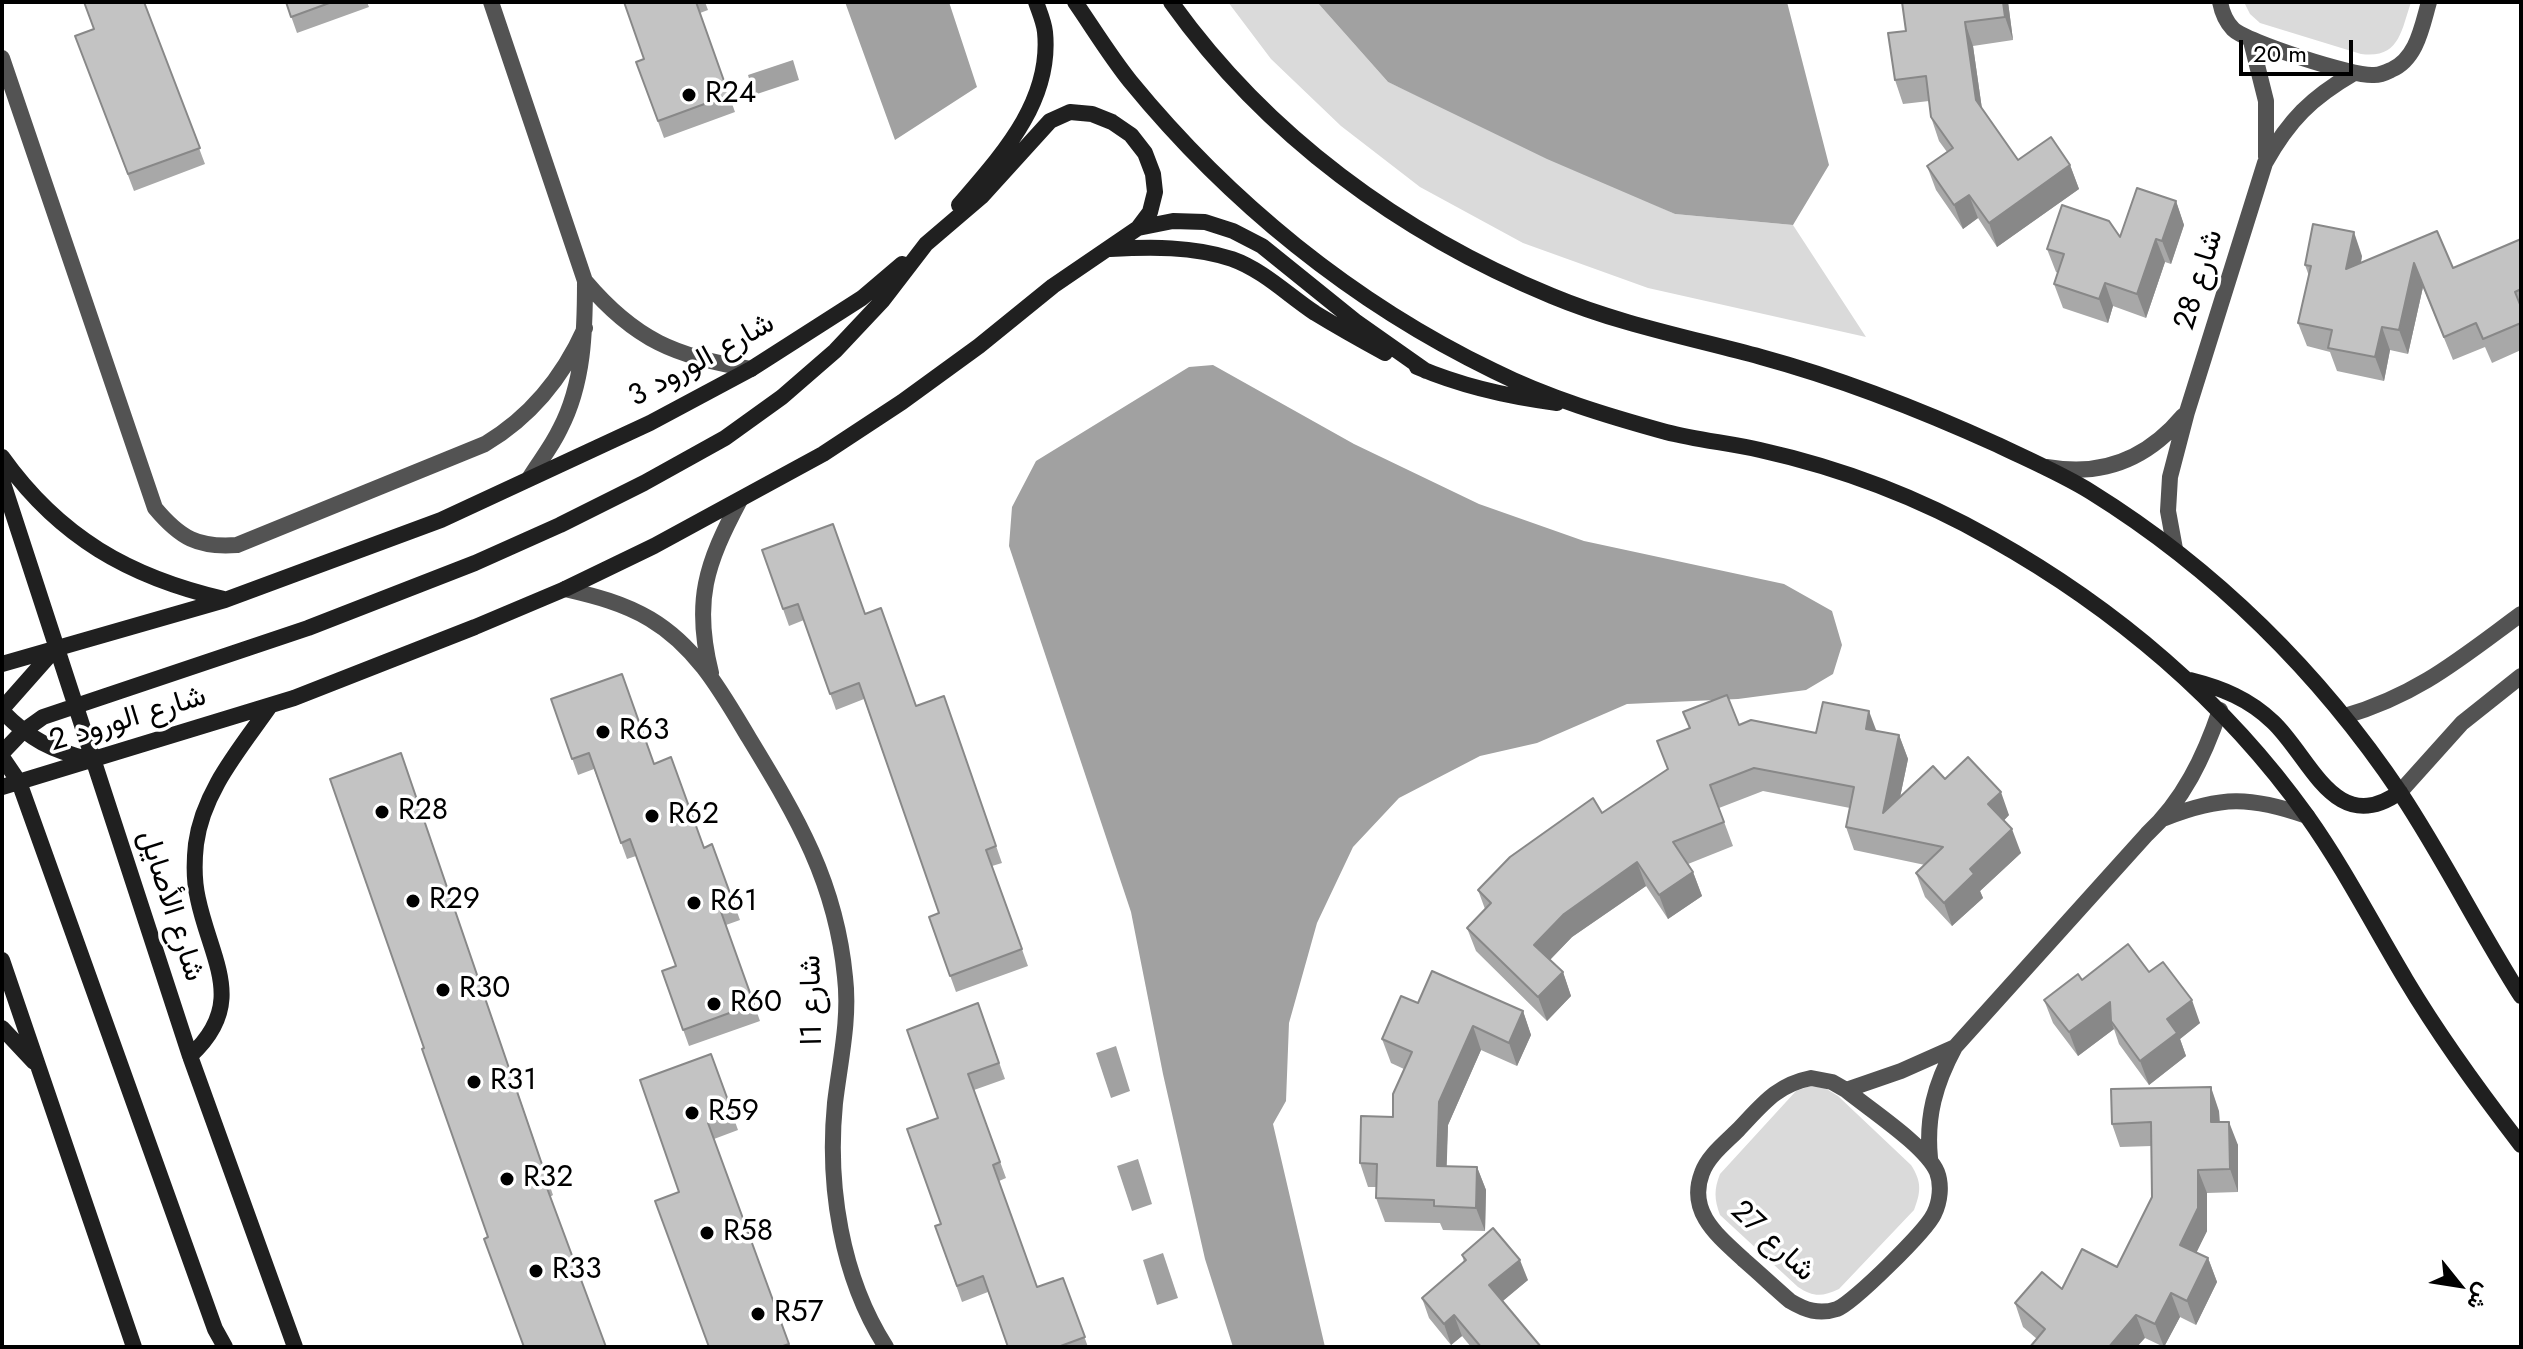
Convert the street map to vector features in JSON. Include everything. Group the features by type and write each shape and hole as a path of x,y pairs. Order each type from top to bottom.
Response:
{"street":[{"path":"491,2 585,281 585,328 579,375 560,429 530,477"},
{"name":"شارع الورود 3","path":"225,600 428,525 650,423 751,369 862,298 926,244 1013,141 1032,106 1044,68 1045,30 1036,2"},
{"path":"1075,2 1128,79 1213,174 1310,258 1415,329 1497,373 1582,407 1670,433 1761,450 1841,472 1919,502 1993,540 2122,625 2189,680 2264,759 2342,868 2409,984 2482,1096 2521,1145"},
{"path":"1171,2 1197,39 1267,115 1345,182 1446,247 1554,297 1669,334 1765,358 1859,388 1952,424 2088,490 2175,549 2249,613 2299,663 2345,716 2400,792 2521,996"},
{"name":"شارع 28","path":"2220,2 2223,14 2234,31 2251,41 2354,73 2374,75 2394,69 2409,56 2429,2"},
{"name":"شارع 28","path":"2251,41 2266,101 2265,163"},
{"path":"2,58 155,508 170,527 190,540 213,547 237,545 485,444 516,424 547,393 562,373 585,328"},
{"name":"شارع 28","path":"2175,549 2168,511 2170,477 2187,412 2265,163 2301,109 2326,89 2354,73"},
{"path":"190,1056 213,1030 223,998 222,981 197,898 196,843 206,808 222,774 270,706 386,663 565,589 823,454 902,402 979,346 1053,286 1138,228 1150,212 1155,192 1153,174 1145,153 1131,135 1112,122 1092,114 1070,112 1050,121 981,197 926,244 883,300 835,351 782,397 725,438 644,483 560,525 388,598 228,656 43,717 22,732 2,755 10,784 215,1329 225,1347"},
{"path":"1138,228 1173,221 1205,222 1233,231 1262,246 1355,321 1426,371"},
{"path":"1110,249 1186,248 1234,260 1279,286 1349,334 1426,371 1529,400 1582,407"},
{"path":"585,281 610,310 641,334 675,352 712,363 751,369"},
{"name":"شارع 28","path":"2042,466 2074,472 2107,467 2138,455 2166,436 2187,412"},
{"path":"2,457 21,484 61,525 108,557 145,576 225,600"},
{"name":"شارع الأصايل","path":"2,480 190,1056 295,1347"},
{"name":"I1 شارع","path":"711,675 703,641 702,605 708,571 720,538 740,500"},
{"name":"I1 شارع","path":"565,589 615,601 652,620 683,645 711,675 797,817 820,868 838,923 846,980 844,1045 835,1103 833,1164 839,1224 855,1281 886,1347"},
{"path":"2,664 225,600"},
{"path":"2345,716 2374,708 2429,681 2521,614"},
{"path":"57,647 2,710 22,732 56,751 92,761"},
{"path":"2189,680 2235,695 2256,707 2275,723 2330,792 2345,803 2364,807 2383,804 2400,792 2462,723 2521,676"},
{"name":"شارع الورود 2","path":"10,784 270,706"},
{"name":"شارع 27","path":"1930,1158 1832,1082 1811,1078 1790,1082 1772,1094 1714,1154 1702,1171 1698,1191 1700,1211 1710,1229 1790,1301 1805,1310 1822,1312 1838,1308 1853,1299 1934,1216 1940,1196 1938,1176 1930,1158 1928,1135 1935,1089 1955,1047 2164,819 2197,768 2220,710"},
{"name":"شارع 27","path":"2164,819 2198,805 2235,800 2272,803 2307,816"},
{"path":"2,960 134,1347"},
{"path":"2,1028 40,1069"},
{"name":"شارع 27","path":"1846,1090 1901,1071 1955,1047"}],"shaded area":[{"path":"845,2 949,2 977,87 895,140"},
{"path":"1228,2 1317,2 1388,82 1675,214 1793,225 1866,337 1648,288 1523,243 1420,187 1341,126 1271,59"},
{"path":"1317,2 1787,2 1829,165 1793,225 1675,214 1547,159 1388,82"},
{"path":"2244,2 2411,2 2401,33 2391,48 2374,54 2361,54 2260,23 2250,14"},
{"path":"793,60 799,80 754,95 748,75"},
{"path":"1213,365 1354,444 1479,504 1584,541 1784,584 1832,611 1842,645 1833,674 1806,690 1738,699 1627,704 1537,743 1480,756 1399,798 1353,847 1317,923 1289,1023 1286,1101 1273,1124 1325,1347 1233,1347 1205,1259 1163,1074 1131,912 1009,546 1012,507 1036,461 1189,367"},
{"path":"1116,1046 1130,1091 1111,1098 1096,1053"},
{"path":"1810,1086 1825,1088 1838,1096 1911,1165 1919,1187 1914,1210 1839,1289 1823,1295 1808,1293 1798,1287 1720,1215 1716,1199 1720,1174 1796,1091"},
{"path":"1138,1159 1152,1204 1132,1211 1117,1166"},
{"path":"1163,1253 1178,1298 1157,1305 1143,1260"}],"building":[{"path":"84,2 144,2 200,148 128,174 75,36 94,29"},
{"path":"286,2 332,2 291,17"},
{"path":"624,2 696,2 729,95 658,121 636,62 644,59"},
{"path":"1902,2 2003,2 2005,17 1965,22 1976,100 2018,160 2051,137 2070,165 1989,223 1969,195 1954,205 1927,166 1953,148 1931,117 1926,76 1895,80 1888,33 1906,31"},
{"path":"2137,188 2176,201 2162,241 2156,239 2137,294 2105,283 2099,299 2054,284 2064,254 2047,249 2062,205 2109,221 2120,237"},
{"path":"2313,224 2354,232 2346,269 2437,231 2453,268 2521,239 2521,289 2515,292 2521,307 2521,323 2483,339 2476,323 2444,337 2414,263 2399,330 2382,327 2375,357 2328,348 2332,330 2298,323 2311,266 2305,265"},
{"path":"833,524 865,614 881,608 916,706 944,696 996,846 986,850 1022,949 950,976 929,917 939,913 859,683 830,694 798,604 783,609 762,550"},
{"path":"622,674 654,764 671,757 704,848 712,844 734,904 720,909 754,1004 683,1030 662,971 676,966 630,839 621,843 589,753 572,759 551,699"},
{"path":"1727,695 1739,725 1751,720 1816,733 1823,702 1869,711 1866,729 1899,735 1883,813 1933,766 1945,779 1968,757 2001,792 1988,804 2012,829 1970,869 1974,874 1944,903 1916,873 1943,847 1846,827 1854,787 1754,768 1710,785 1724,822 1673,842 1693,872 1659,895 1637,862 1564,914 1534,945 1563,972 1538,997 1467,928 1491,903 1478,890 1510,857 1593,798 1602,813 1668,769 1657,741 1690,728 1683,712"},
{"path":"401,753 547,1179 544,1180 606,1347 524,1347 484,1239 488,1237 330,779"},
{"path":"2128,944 2149,972 2163,962 2192,1000 2167,1019 2177,1033 2140,1061 2111,1021 2110,1002 2069,1032 2044,1000 2078,974 2082,980"},
{"path":"1432,971 1523,1011 1509,1043 1473,1026 1439,1102 1437,1166 1477,1167 1476,1208 1434,1206 1434,1200 1376,1198 1377,1164 1360,1163 1361,1116 1393,1117 1393,1094 1412,1052 1382,1039 1401,996 1418,1003"},
{"path":"978,1003 999,1063 968,1074 1000,1162 993,1165 1037,1287 1063,1278 1085,1337 1058,1347 1008,1347 983,1276 957,1286 935,1226 941,1224 907,1129 938,1118 907,1030"},
{"path":"711,1054 733,1114 708,1123 789,1344 780,1347 709,1347 655,1201 679,1192 640,1080"},
{"path":"2211,1087 2211,1122 2229,1122 2230,1169 2198,1170 2198,1208 2180,1245 2208,1258 2187,1301 2171,1293 2155,1324 2136,1315 2109,1347 2030,1347 2045,1329 2015,1303 2042,1272 2062,1289 2082,1249 2117,1267 2152,1197 2151,1122 2112,1124 2111,1089"},
{"path":"1493,1228 1520,1260 1489,1285 1541,1347 1481,1347 1454,1315 1444,1324 1422,1298 1466,1260 1462,1255"}],"place":[{"name":"R24","path":"689,95"},
{"name":"R63","path":"603,732"},
{"name":"R28","path":"382,812"},
{"name":"R62","path":"652,816"},
{"name":"R29","path":"413,901"},
{"name":"R61","path":"694,903"},
{"name":"R30","path":"443,990"},
{"name":"R60","path":"714,1004"},
{"name":"R31","path":"474,1082"},
{"name":"R59","path":"692,1113"},
{"name":"R32","path":"507,1179"},
{"name":"R58","path":"707,1233"},
{"name":"R33","path":"536,1271"},
{"name":"R57","path":"758,1314"}]}
